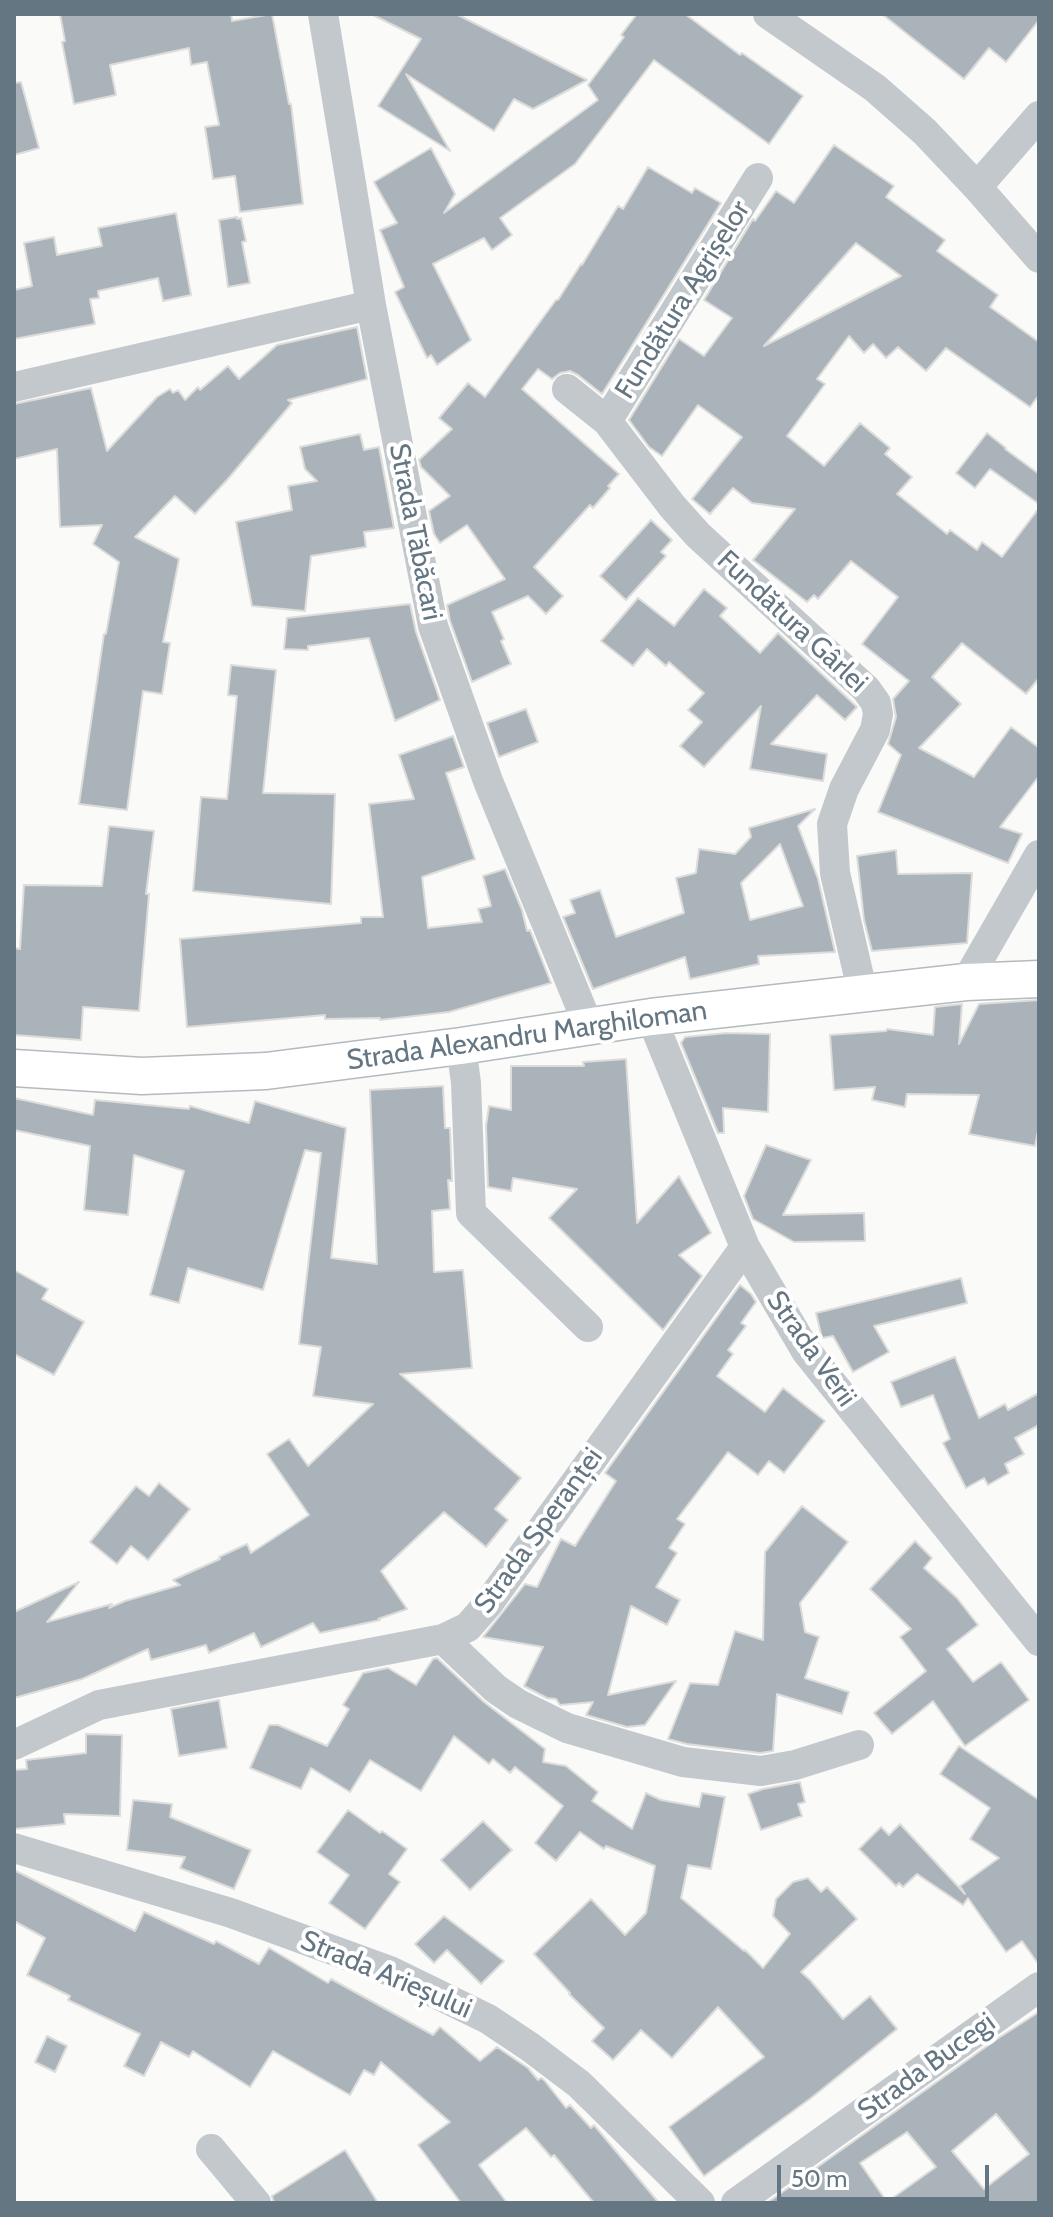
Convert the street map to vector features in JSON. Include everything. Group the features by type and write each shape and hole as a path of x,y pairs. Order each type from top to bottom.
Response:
{"main road":[{"name":"Strada Alexandru Marghiloman","path":"14,1068 142,1076 266,1071 651,1017 966,982 1039,979"}],"street":[{"name":"Strada Tăbăcari","path":"323,14 371,305 433,626 488,781 589,1027"},
{"path":"768,14 875,88 925,132 1039,258"},
{"path":"977,187 1039,116"},
{"name":"Fundătura Agrișelor","path":"607,421 758,178"},
{"path":"14,387 371,305"},
{"name":"Fundătura Gârlei","path":"567,389 607,421 698,535 866,689 876,703 878,714 875,730 844,789 832,824 835,873 863,994"},
{"path":"966,982 1039,855"},
{"name":"Strada Verii","path":"651,1017 745,1247 806,1351 1039,1641"},
{"path":"461,1046 466,1083 471,1213 588,1327"},
{"name":"Strada Speranței","path":"14,1745 99,1705 443,1639 468,1627 488,1604 745,1247"},
{"path":"443,1639 496,1689 518,1704 567,1728 683,1762 761,1771 795,1765 859,1745"},
{"name":"Strada Arieșului","path":"14,1848 231,1913 390,1971 488,2019 579,2084 700,2203"},
{"name":"Strada Bucegi","path":"736,2203 1039,1987"},
{"path":"211,2149 256,2203"}],"building":[{"path":"60,14 231,14 232,21 272,14 291,104 303,204 240,212 235,176 213,179 205,127 219,125 207,62 191,65 189,48 110,65 116,95 74,104"},
{"path":"371,14 456,14 587,80 533,109 514,99 494,131 406,74 450,151 378,106 421,39"},
{"path":"637,14 685,14 803,96 769,144 654,60 575,164 500,218 512,235 492,250 484,238 433,264 471,340 437,365 431,355 427,358 395,292 404,287 380,230 397,223 374,182 431,148 455,194 444,213 598,100 588,85"},
{"path":"882,14 1039,14 1039,20 1006,62 989,48 964,79"},
{"path":"21,82 39,148 14,155 14,83"},
{"path":"834,145 894,186 886,197 945,240 937,251 998,295 990,307 1039,342 1039,395 1030,407 946,348 926,371 898,347 886,358 873,344 864,353 849,336 817,379 825,384 787,436 824,466 860,423 890,448 885,454 912,477 897,494 947,534 950,530 977,550 982,542 1002,557 1039,508 1039,678 1026,694 962,643 932,677 961,704 919,748 974,777 1011,727 1039,748 1039,776 1000,827 1022,834 1008,863 878,812 901,755 888,744 896,717 893,699 909,681 862,644 898,597 851,561 818,599 814,595 807,602 753,560 795,509 752,503 733,488 710,514 692,499 742,437 698,405 662,456 649,447 629,420 679,339 704,356 732,318 704,300 753,219 755,221 776,191 794,203","holes":["856,243 901,276 764,346"]},
{"path":"648,167 692,193 695,188 721,203 602,394 570,371 552,379 538,369 522,389 619,474 593,508 590,505 534,567 563,596 546,614 528,596 492,612 511,664 472,682 447,605 505,579 467,525 440,543 434,534 429,511 450,496 421,467 419,460 452,429 439,418 468,383 485,397 558,300 618,206 623,209"},
{"path":"176,213 191,295 163,301 158,278 98,291 99,298 90,299 95,324 14,339 14,290 32,286 24,243 54,237 57,255 102,246 98,228"},
{"path":"241,218 246,241 242,242 250,283 228,287 219,220"},
{"path":"357,327 367,379 288,400 292,403 195,514 175,496 135,537 179,559 163,642 170,643 162,694 143,691 127,810 79,804 104,634 119,562 93,544 102,525 60,527 57,449 14,459 14,404 91,388 107,451 157,397 170,389 173,393 178,390 185,400 228,366 239,379 277,345"},
{"path":"987,433 1039,474 1039,504 990,469 975,488 956,473"},
{"path":"360,434 364,450 379,447 394,528 364,532 366,547 311,556 305,611 252,606 236,522 292,510 288,486 317,481 305,469 300,447"},
{"path":"651,520 672,540 661,552 666,556 626,600 600,576"},
{"path":"704,589 727,608 720,616 760,653 778,633 857,707 845,720 817,695 771,744 827,754 823,781 750,769 761,706 704,767 680,746 702,722 688,710 704,693 669,662 666,666 647,649 633,666 601,641 638,598 674,626"},
{"path":"410,604 416,632 440,700 395,721 369,638 308,646 308,650 284,649 287,618"},
{"path":"231,665 276,670 263,793 335,794 331,904 193,891 201,797 227,799 237,696 228,695"},
{"path":"526,709 538,742 499,757 487,723"},
{"path":"453,736 464,767 446,773 475,859 422,877 428,928 482,922 478,909 491,906 483,876 505,869 527,931 530,930 551,983 449,1012 380,1020 325,1019 325,1015 187,1027 180,939 361,923 361,917 383,917 369,804 414,799 399,755"},
{"path":"815,809 798,826 818,879 835,952 758,956 759,964 690,979 685,957 593,989 563,917 575,913 570,900 600,890 616,937 684,913 676,878 696,873 699,849 735,854 751,837 749,828","holes":["780,844 803,906 750,920 741,883"]},
{"path":"109,826 154,831 146,894 149,894 139,1011 83,1007 81,1040 14,1035 14,948 20,949 24,885 102,886"},
{"path":"896,850 898,874 972,873 967,943 872,951 864,920 857,856"},
{"path":"1039,1000 1039,1126 1035,1146 969,1134 979,1095 907,1094 905,1107 872,1100 875,1087 834,1090 830,1035 887,1029 933,1035 935,1007 962,1004 959,1044 979,1004"},
{"path":"727,1033 770,1034 768,1112 723,1108 724,1133 718,1133 681,1043 685,1037"},
{"path":"626,1059 637,1223 679,1176 711,1233 679,1255 702,1276 663,1330 549,1218 577,1189 513,1178 511,1191 488,1187 486,1126 489,1106 511,1110 511,1066 584,1066 583,1062"},
{"path":"443,1086 445,1128 450,1128 452,1181 448,1180 450,1209 432,1211 434,1272 463,1270 472,1368 400,1374 521,1478 495,1509 508,1520 486,1547 444,1512 381,1571 407,1609 380,1620 320,1633 313,1623 261,1647 254,1633 209,1653 206,1645 151,1660 148,1649 82,1679 14,1698 14,1612 79,1582 47,1622 112,1604 109,1608 180,1585 173,1580 247,1544 251,1553 309,1515 267,1454 289,1439 308,1466 373,1404 313,1396 321,1347 299,1344 321,1153 305,1150 263,1290 188,1268 179,1303 150,1295 184,1171 134,1155 128,1215 84,1210 90,1146 14,1130 14,1098 93,1115 95,1100 189,1109 190,1106 249,1123 255,1101 346,1128 331,1258 377,1264 370,1090"},
{"path":"766,1145 811,1160 783,1215 864,1213 865,1241 794,1242 753,1219 744,1196"},
{"path":"14,1270 48,1289 42,1299 84,1322 54,1375 14,1354"},
{"path":"961,1278 967,1303 874,1326 889,1352 853,1372 833,1336 822,1338 816,1313"},
{"path":"740,1285 756,1302 741,1323 746,1326 728,1350 733,1354 717,1376 765,1412 783,1388 825,1421 784,1473 769,1461 758,1475 728,1452 677,1519 685,1524 669,1548 677,1553 656,1587 680,1600 667,1625 631,1606 608,1695 676,1681 645,1725 627,1727 586,1715 593,1702 560,1705 556,1699 547,1698 524,1686 543,1647 483,1637 525,1584 537,1587 561,1539 575,1546 616,1481 605,1473"},
{"path":"955,1357 979,1418 1005,1404 1008,1410 1039,1393 1039,1425 1015,1438 1024,1454 1005,1464 1009,1473 988,1485 984,1478 966,1488 943,1443 950,1439 933,1395 901,1407 891,1382"},
{"path":"159,1483 190,1509 148,1560 131,1546 117,1564 90,1542 136,1486 149,1496"},
{"path":"802,1506 848,1542 800,1603 805,1632 819,1637 805,1678 849,1692 842,1714 777,1694 773,1751 760,1753 668,1739 690,1683 718,1685 735,1631 763,1640 765,1552"},
{"path":"915,1541 932,1558 924,1568 957,1598 978,1625 947,1649 973,1682 1001,1662 1029,1700 965,1746 933,1701 892,1734 874,1713 926,1671 900,1637 911,1629 870,1589"},
{"path":"437,1658 484,1702 545,1749 543,1762 566,1766 598,1792 592,1801 632,1829 646,1793 661,1800 699,1807 702,1793 725,1797 711,1869 688,1865 681,1898 763,1968 790,1934 773,1916 776,1899 793,1882 808,1878 821,1892 827,1887 857,1919 801,1972 843,2019 870,1996 897,2029 811,2098 704,2176 669,2127 764,2057 718,2007 672,2058 641,2030 613,2060 592,2041 604,2028 534,1954 591,1899 625,1935 646,1913 655,1866 606,1846 604,1849 580,1832 556,1861 535,1843 563,1806 515,1767 510,1773 493,1759 489,1764 454,1736 421,1791 370,1760 350,1792 311,1768 301,1789 250,1768 269,1725 278,1725 327,1746 349,1709 343,1705 363,1673 388,1668 416,1685 433,1659"},
{"path":"219,1700 227,1748 179,1756 171,1709"},
{"path":"86,1734 122,1735 120,1816 64,1814 65,1824 14,1829 14,1770 27,1769 26,1760 86,1753"},
{"path":"959,1746 1039,1800 1039,1965 1022,1941 1006,1952 968,1898 963,1905 917,1874 903,1887 899,1883 896,1886 859,1849 881,1827 889,1835 900,1824 965,1894 960,1886 999,1858 970,1839 990,1808 940,1774"},
{"path":"800,1782 805,1802 798,1804 802,1816 761,1830 748,1794"},
{"path":"133,1800 172,1804 170,1817 251,1850 234,1889 180,1868 185,1857 127,1850"},
{"path":"348,1810 407,1849 389,1874 400,1882 365,1929 329,1903 349,1875 317,1852"},
{"path":"483,1821 512,1850 470,1890 441,1860"},
{"path":"14,1870 135,1931 144,1912 214,1944 216,1941 259,1964 269,1948 328,1983 331,1979 433,2035 440,2027 480,2061 497,2047 528,2068 538,2080 544,2080 566,2108 570,2105 591,2128 594,2125 659,2203 594,2203 554,2155 551,2157 526,2128 479,2165 507,2203 461,2203 418,2145 450,2122 381,2062 374,2075 364,2070 350,2095 273,2051 250,2087 193,2051 189,2057 161,2042 144,2076 124,2066 140,2034 68,2000 70,1996 27,1975 45,1938 14,1921"},
{"path":"444,1916 504,1961 481,1984 447,1950 434,1963 415,1944"},
{"path":"1039,2012 1039,2203 767,2203","holes":["996,2114 1029,2154 984,2189 952,2151","907,2132 936,2167 887,2202 860,2163"]},
{"path":"47,2036 67,2046 55,2072 35,2062"},
{"path":"345,2150 378,2203 274,2203 272,2196"}]}
